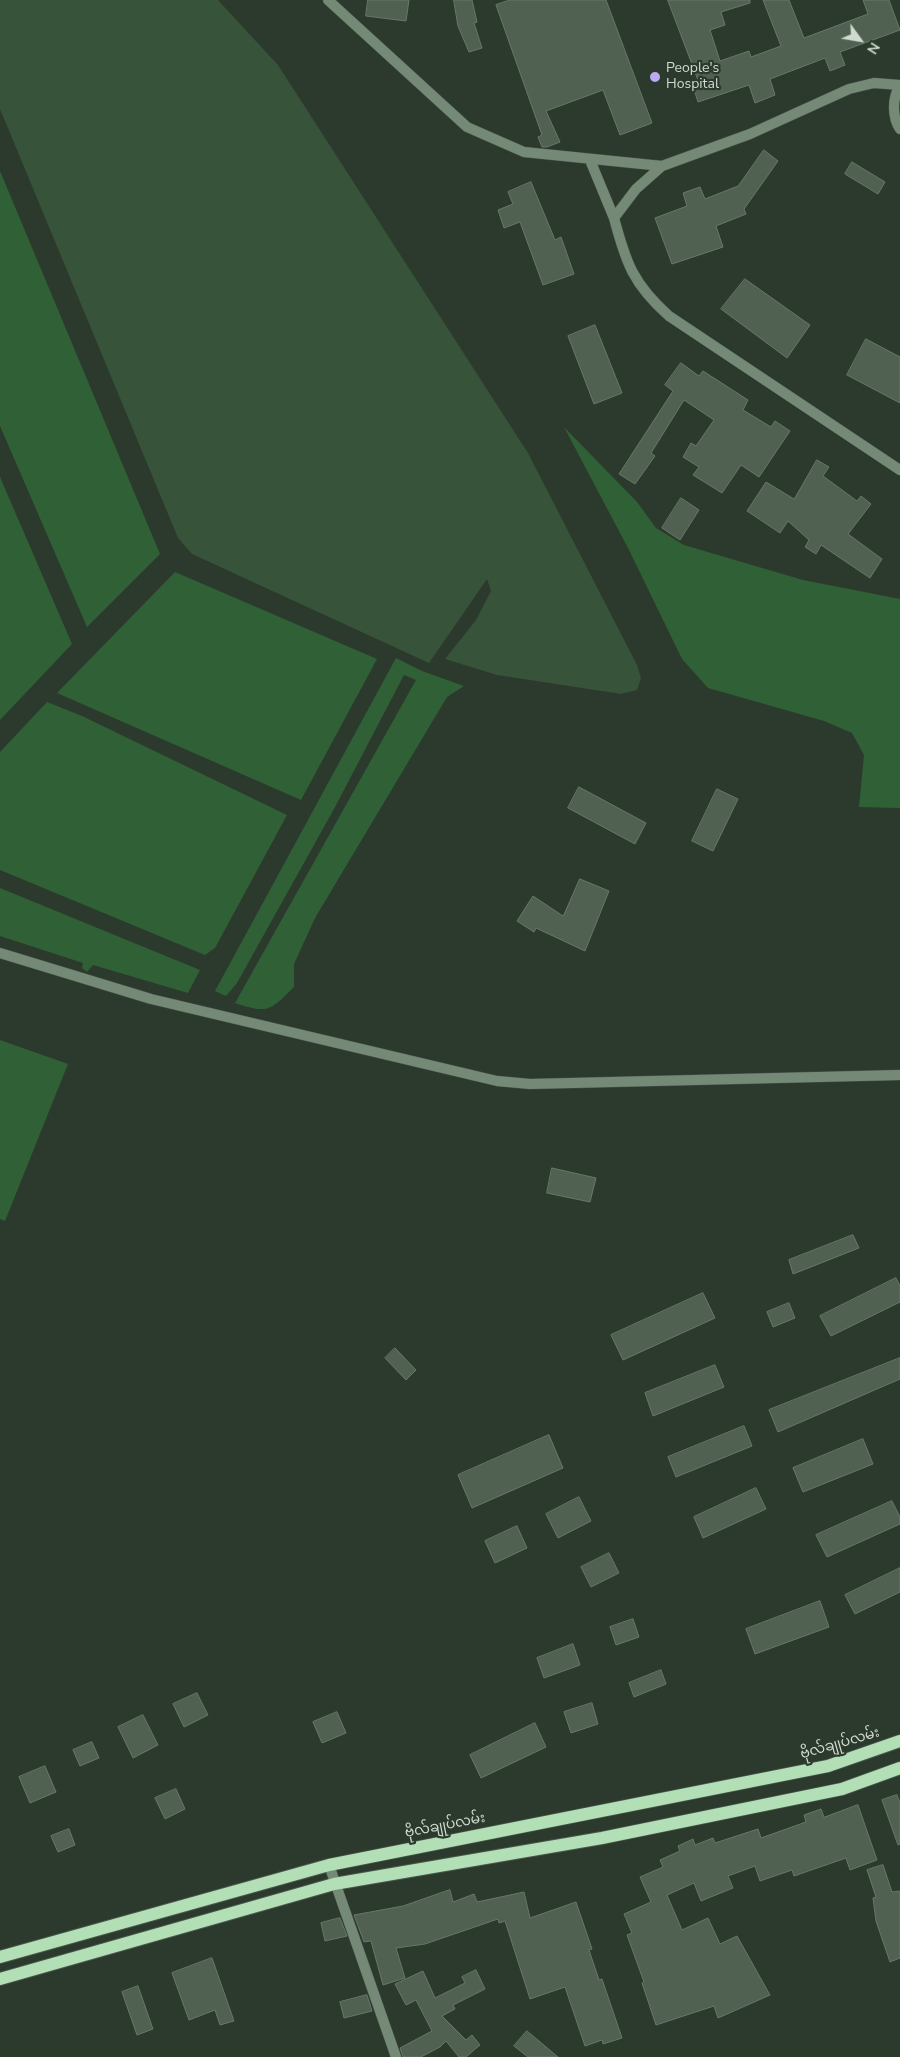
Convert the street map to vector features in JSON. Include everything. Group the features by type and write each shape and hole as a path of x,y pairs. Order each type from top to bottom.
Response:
{"main road":[{"name":"ဗိုလ်ချုပ်လမ်း","path":"0,1957 328,1864 828,1766 900,1741"},
{"path":"0,1979 334,1884 602,1838 842,1789 900,1768"}],"street":[{"path":"328,0 467,127 524,152 662,166"},
{"path":"614,218 636,189 662,166 750,134 849,89 874,83 900,85 897,90 894,112 900,130"},
{"path":"590,160 614,218 624,254 635,280 651,300 670,316 900,470"},
{"path":"0,953 150,999 497,1081 530,1084 900,1075"},
{"path":"328,1864 396,2057"}],"shaded area":[{"path":"0,0 218,0 278,65 528,453 637,665 641,678 637,690 621,694 497,675 445,659 476,620 491,591 487,579 429,663 192,554 178,538 0,109"},
{"path":"0,171 160,554 87,627 0,426"},
{"path":"564,427 637,502 656,528 684,545 803,580 900,599 900,808 859,807 864,755 852,733 824,721 708,688 682,659 629,550"},
{"path":"0,477 72,644 0,720"},
{"path":"175,572 377,659 301,800 57,693"},
{"path":"396,658 422,671 464,686 447,697 315,918 294,964 294,987 273,1006 268,1008 255,1009 235,1003 416,680 404,675 334,809 237,983 226,996 215,991"},
{"path":"47,702 82,716 287,815 215,948 205,955 0,870 0,752"},
{"path":"0,888 200,970 188,993 93,965 87,972 82,968 83,963 0,936"},
{"path":"0,1040 68,1064 5,1221 0,1219"}],"building":[{"path":"368,0 409,0 406,21 366,16"},
{"path":"454,0 472,0 477,22 474,23 482,48 469,52 458,26"},
{"path":"510,0 606,0 652,123 620,135 603,90 546,111 560,142 542,147 538,137 542,135 496,5"},
{"path":"668,0 750,0 750,3 721,12 725,25 710,30 720,61 749,51 751,57 781,46 763,0 789,0 804,38 868,14 863,0 889,0 900,30 840,52 845,65 830,71 825,58 770,79 775,95 755,103 749,85 698,102 692,83 698,81"},
{"path":"764,150 778,161 744,209 746,214 716,226 723,247 672,264 655,218 687,206 683,193 700,187 705,199 738,186"},
{"path":"852,162 885,182 878,194 845,174"},
{"path":"531,182 555,240 561,237 574,274 543,285 520,222 504,228 498,210 513,204 508,192"},
{"path":"745,279 810,325 787,358 721,309"},
{"path":"595,325 622,393 594,404 568,336"},
{"path":"866,339 900,357 900,403 847,375"},
{"path":"681,363 699,376 703,371 748,400 743,410 771,427 775,421 790,431 759,477 741,465 722,493 693,475 699,467 683,457 691,443 696,446 714,420 684,400 651,453 655,456 635,484 619,474 673,391 665,385"},
{"path":"817,460 829,467 823,476 857,501 861,496 871,504 848,534 882,559 870,578 821,545 816,554 805,547 809,540 788,521 780,533 747,511 766,482 794,499"},
{"path":"681,498 699,510 680,540 662,528"},
{"path":"579,787 646,823 635,844 568,808"},
{"path":"717,789 738,799 713,851 692,841"},
{"path":"580,879 609,891 585,951 536,928 534,932 517,921 533,896 563,916"},
{"path":"552,1168 596,1178 590,1202 547,1193"},
{"path":"853,1235 859,1248 793,1274 789,1260"},
{"path":"896,1278 900,1286 900,1302 831,1336 820,1316"},
{"path":"703,1293 715,1318 623,1360 611,1335"},
{"path":"789,1303 795,1318 773,1327 767,1312"},
{"path":"395,1348 416,1370 406,1380 385,1358"},
{"path":"900,1358 900,1379 778,1432 769,1410"},
{"path":"715,1365 724,1387 653,1416 645,1393"},
{"path":"744,1426 752,1446 676,1477 668,1457"},
{"path":"549,1435 563,1468 472,1508 458,1475"},
{"path":"863,1439 873,1464 803,1492 793,1468"},
{"path":"756,1488 766,1509 703,1538 694,1517"},
{"path":"579,1497 591,1521 558,1538 546,1514"},
{"path":"892,1501 900,1517 900,1524 827,1557 816,1535"},
{"path":"517,1526 527,1548 495,1563 485,1541"},
{"path":"609,1553 619,1573 591,1587 581,1567"},
{"path":"900,1568 900,1592 855,1614 845,1595"},
{"path":"820,1601 829,1627 755,1654 746,1629"},
{"path":"633,1619 639,1637 616,1645 610,1627"},
{"path":"573,1644 580,1665 544,1678 537,1658"},
{"path":"661,1670 666,1684 634,1697 629,1683"},
{"path":"197,1693 208,1715 184,1727 173,1704"},
{"path":"592,1703 598,1724 571,1733 564,1712"},
{"path":"337,1712 346,1733 322,1743 313,1722"},
{"path":"143,1715 158,1745 133,1758 118,1727"},
{"path":"535,1723 546,1747 481,1778 470,1755"},
{"path":"92,1742 99,1758 80,1766 73,1750"},
{"path":"45,1766 56,1792 30,1803 19,1777"},
{"path":"176,1789 185,1809 165,1819 155,1798"},
{"path":"897,1795 900,1803 900,1844 898,1845 882,1800"},
{"path":"858,1805 877,1860 850,1870 846,1858 794,1876 792,1870 760,1881 755,1866 728,1876 733,1888 701,1901 694,1883 667,1895 682,1930 708,1918 720,1944 737,1936 770,1995 718,2018 714,2006 656,2025 642,1983 644,1982 627,1935 632,1933 624,1914 651,1902 640,1877 663,1867 660,1860 680,1851 678,1846 693,1839 695,1845 713,1838 715,1843 758,1829 761,1838 806,1822 804,1815 821,1809 824,1817"},
{"path":"69,1829 75,1845 58,1852 51,1836"},
{"path":"883,1865 892,1892 900,1891 900,1958 890,1962 876,1921 873,1898 876,1897 867,1870"},
{"path":"450,1890 453,1902 474,1894 477,1902 524,1892 530,1918 576,1902 592,1949 589,1950 599,1980 602,1979 622,2038 603,2044 602,2040 585,2046 565,1987 530,1999 505,1921 499,1923 498,1919 425,1944 396,1948 405,1978 383,1985 371,1941 364,1942 354,1915 403,1906"},
{"path":"340,1918 347,1936 325,1941 321,1923"},
{"path":"212,1958 234,2021 220,2025 215,2010 189,2020 172,1973"},
{"path":"476,1970 485,1989 453,2005 455,2009 442,2016 466,2040 472,2035 480,2045 466,2057 459,2057 446,2041 440,2047 421,2057 403,2057 400,2048 432,2031 416,2000 406,2005 395,1984 423,1971 435,1998 465,1983 462,1977"},
{"path":"138,1986 153,2029 137,2035 122,1992"},
{"path":"367,1995 372,2011 344,2018 340,2002"},
{"path":"527,2031 558,2057 528,2057 514,2046"}],"place":[{"name":"People's Hospital","path":"655,77"}]}
